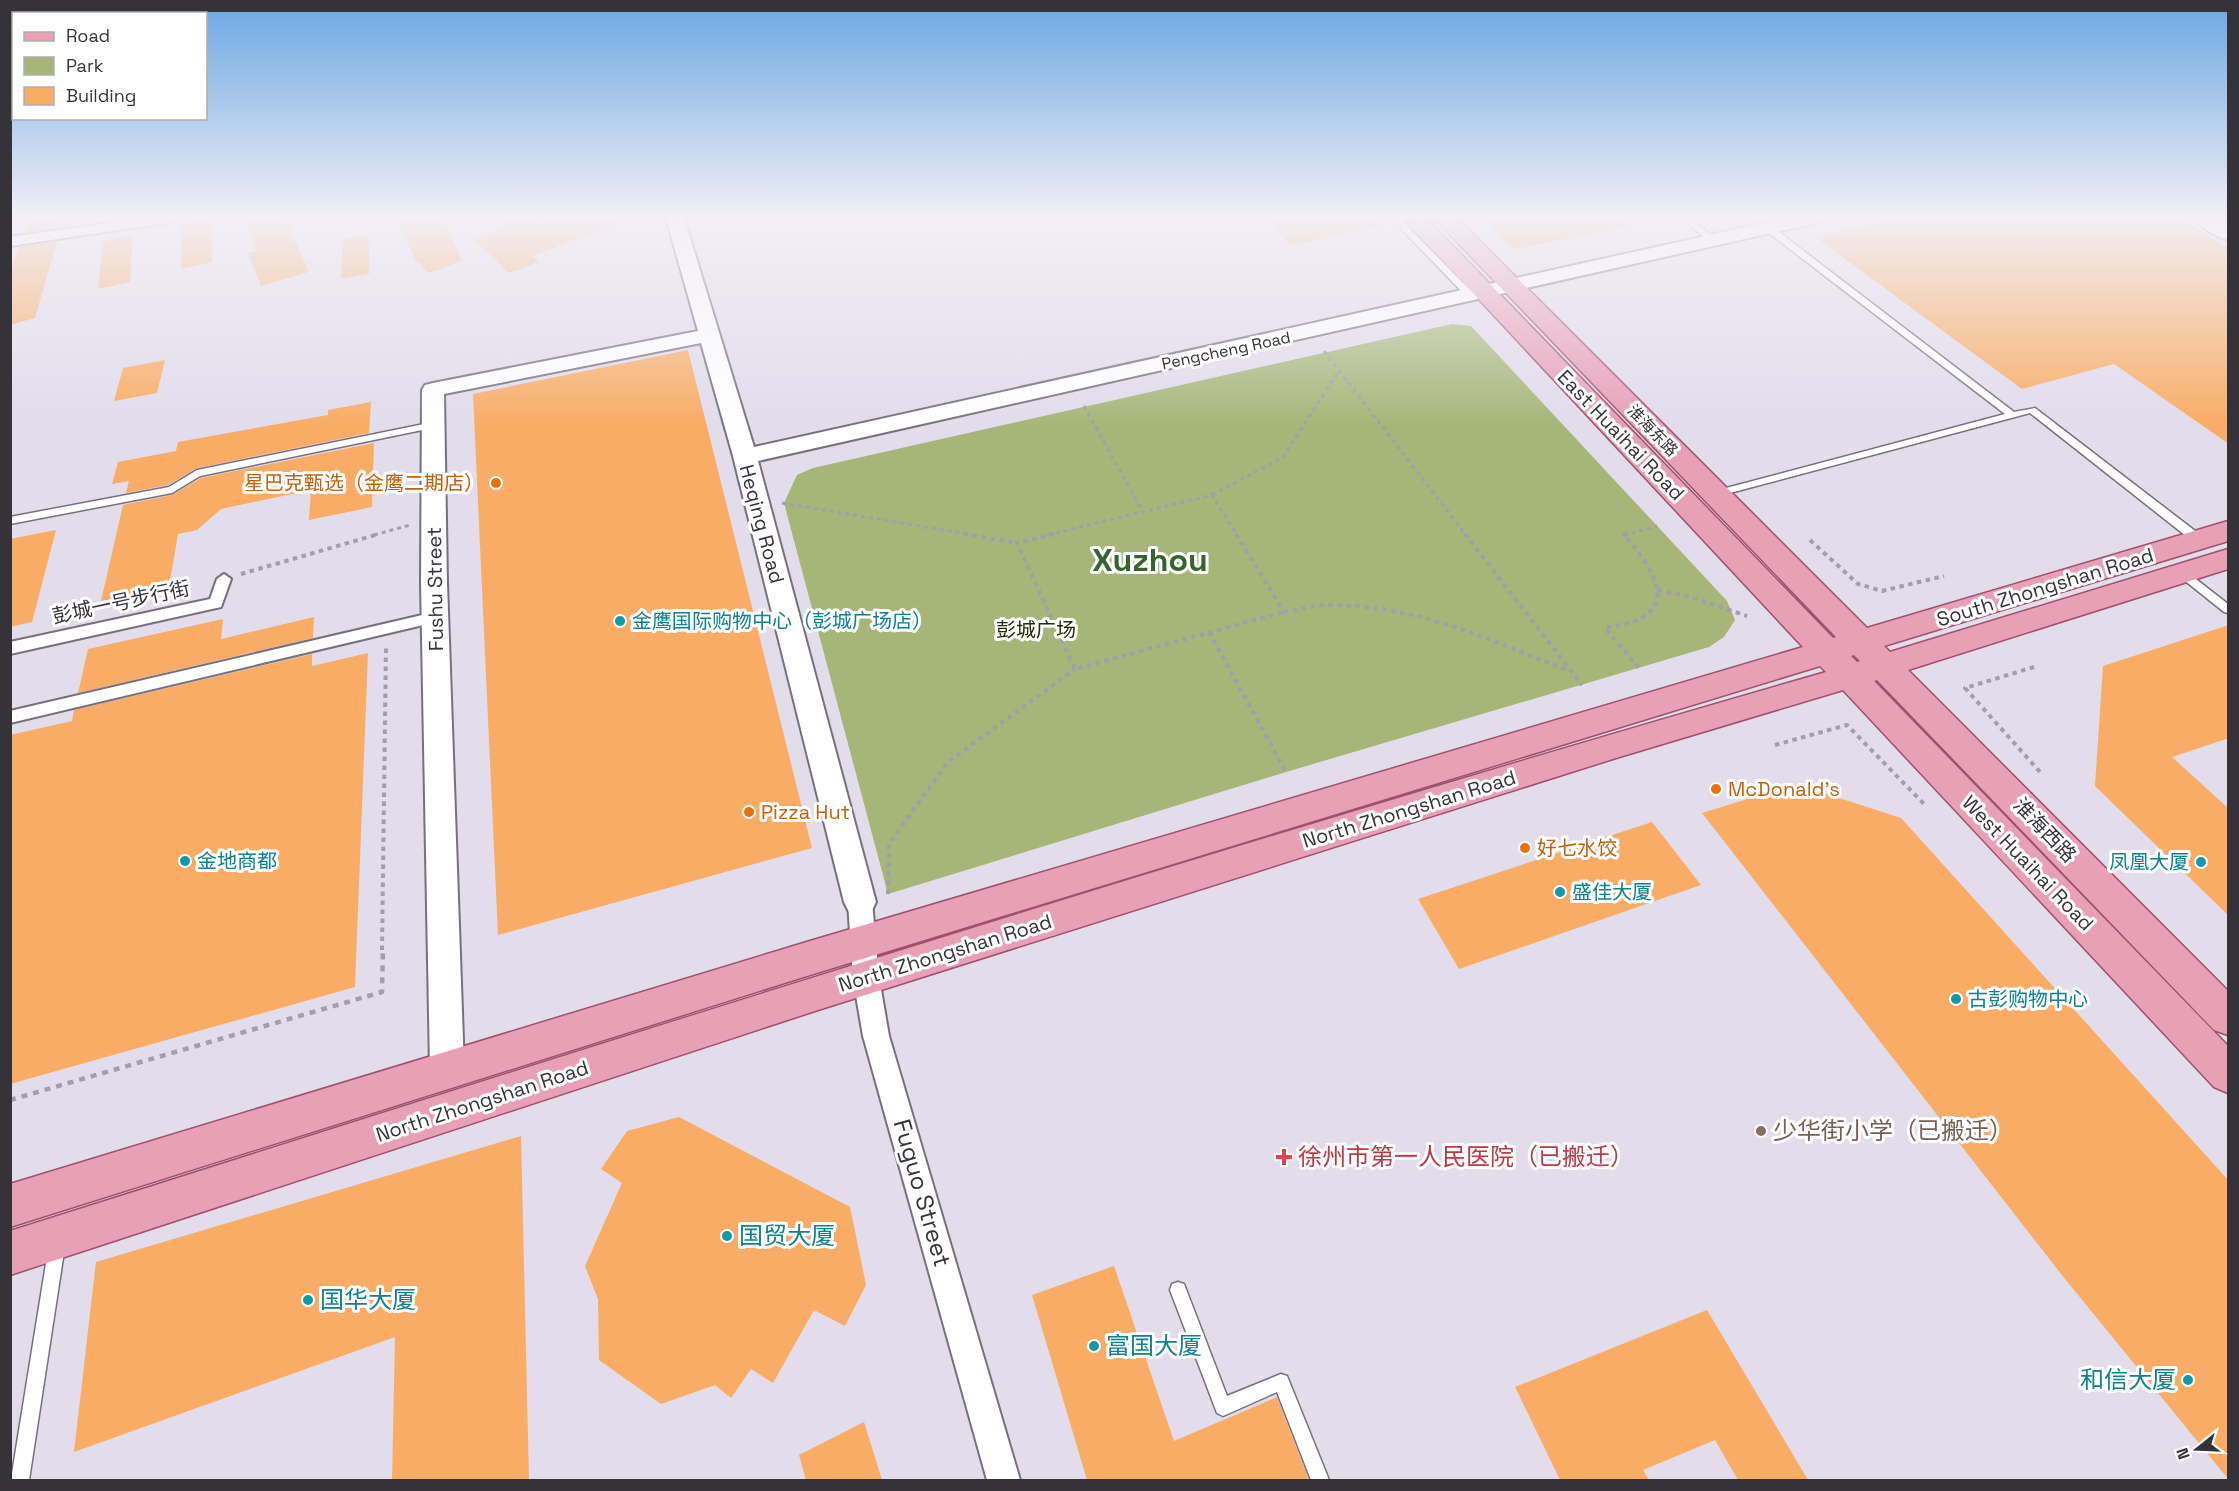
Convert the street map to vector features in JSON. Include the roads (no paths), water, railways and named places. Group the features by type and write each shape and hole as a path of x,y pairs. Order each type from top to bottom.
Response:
{"main road":[{"name":"East Huaihai Road","path":"1472,288 1839,664"},
{"name":"淮海东路","path":"1514,288 1873,654"},
{"name":"South Zhongshan Road","path":"1873,654 2229,531"},
{"name":"South Zhongshan Road","path":"1873,654 2229,559"},
{"name":"North Zhongshan Road","path":"10,1206 447,1069 864,960 1594,752 1839,664 1873,654"},
{"name":"淮海西路","path":"1873,654 2229,1017"},
{"name":"West Huaihai Road","path":"1839,664 2229,1074"},
{"name":"North Zhongshan Road","path":"10,1253 864,960"}],"street":[{"name":"Heqing Road","path":"696,288 745,456 860,902"},
{"name":"Pengcheng Road","path":"745,456 1505,288"},
{"name":"Fushu Street","path":"447,1069 435,617 433,390 710,335"},
{"name":"彭城一号步行街","path":"10,648 216,603 224,579"},
{"path":"10,717 435,617"},
{"name":"Fuguo Street","path":"860,902 864,960 876,1036 1004,1480"}],"lane":[{"path":"1470,288 1477,294"},
{"path":"1846,288 2012,415"},
{"path":"1715,494 2032,410 2199,540"},
{"path":"10,521 172,490 197,472 429,426"},
{"path":"2183,573 2229,609"},
{"path":"20,1480 58,1238"},
{"path":"1178,1290 1223,1407 1281,1382 1320,1480"}],"place":[{"name":"星巴克甄选（金鹰二期店）","path":"496,483"},
{"name":"金鹰国际购物中心（彭城广场店）","path":"620,621"},
{"name":"McDonald's","path":"1716,789"},
{"name":"Pizza Hut","path":"749,812"},
{"name":"好七水饺","path":"1525,848"},
{"name":"金地商都","path":"185,861"},
{"name":"凤凰大厦","path":"2201,862"},
{"name":"盛佳大厦","path":"1560,892"},
{"name":"古彭购物中心","path":"1956,999"},
{"name":"少华街小学（已搬迁）","path":"1761,1131"},
{"name":"徐州市第一人民医院（已搬迁）","path":"1284,1157"},
{"name":"国贸大厦","path":"727,1236"},
{"name":"国华大厦","path":"308,1300"},
{"name":"富国大厦","path":"1094,1346"},
{"name":"和信大厦","path":"2188,1380"}],"district":[{"name":"Xuzhou","path":"1150,560"}],"park label":[{"name":"彭城广场","path":"1036,630"}]}
